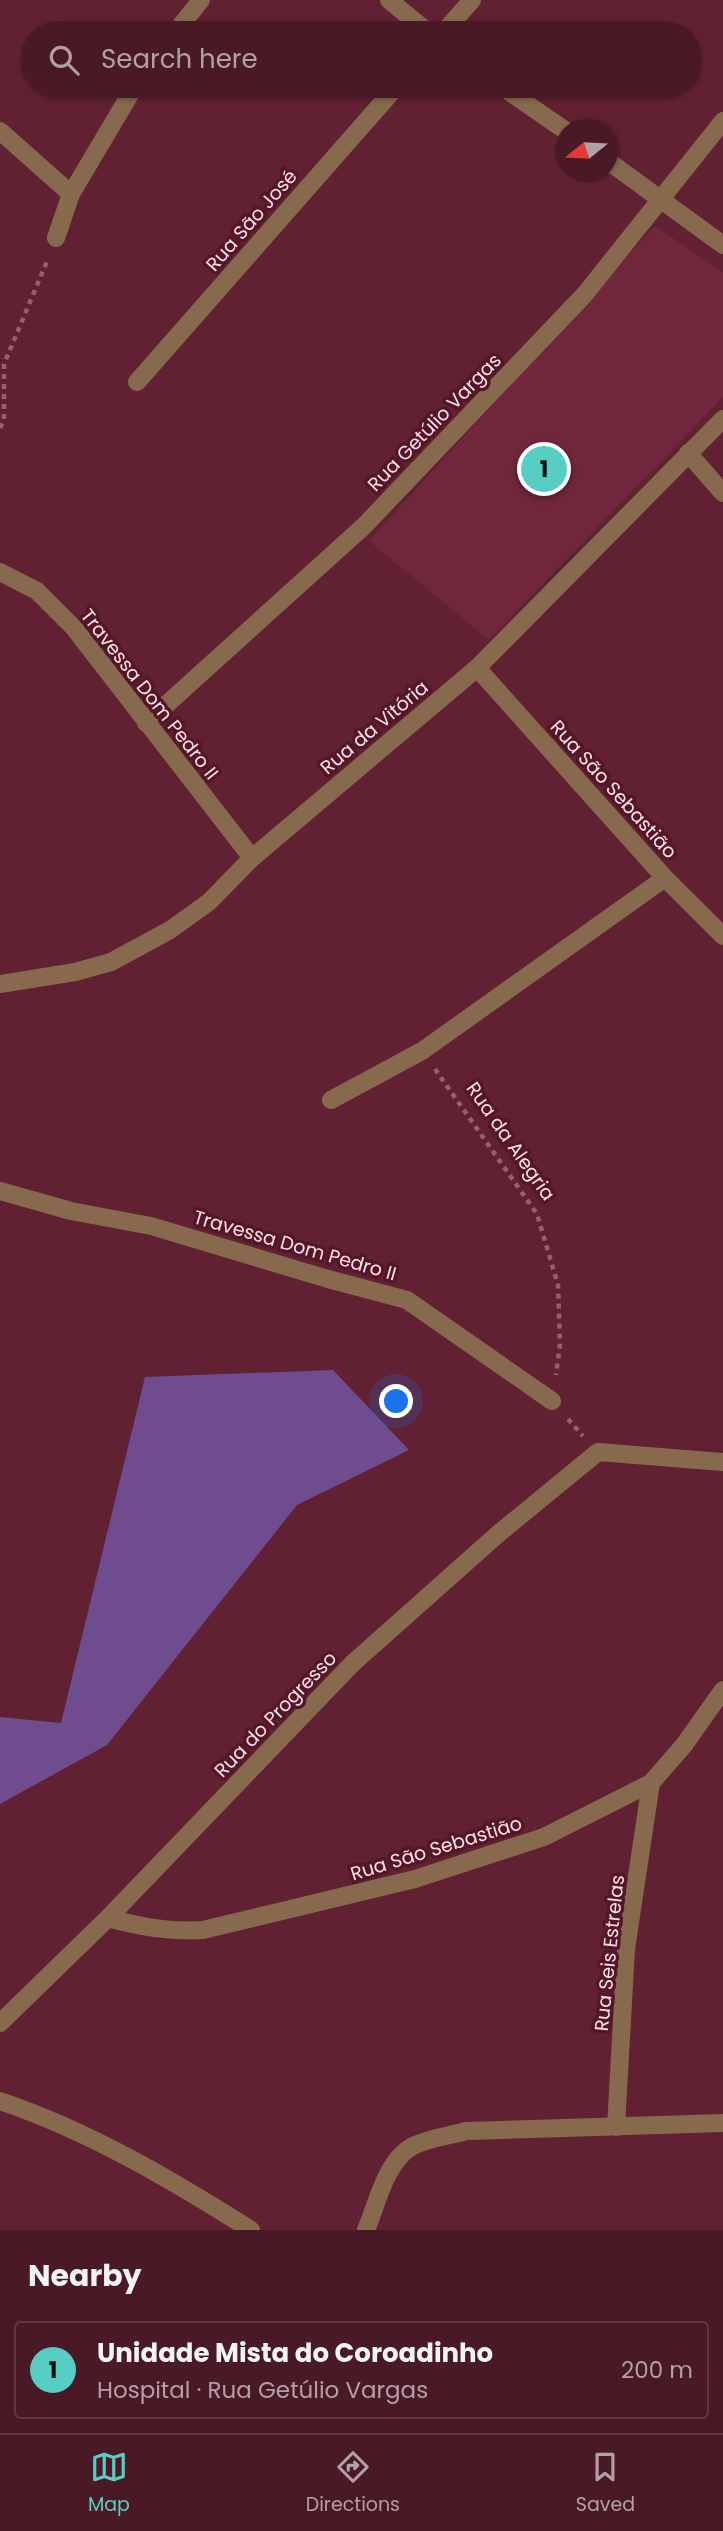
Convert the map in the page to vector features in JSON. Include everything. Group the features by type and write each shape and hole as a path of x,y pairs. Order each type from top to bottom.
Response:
{"street":[{"path":"184,21 201,0"},
{"path":"389,0 414,21"},
{"path":"454,21 472,0"},
{"path":"56,238 71,194 128,98"},
{"name":"Rua São José","path":"137,382 386,98"},
{"path":"518,98 555,124"},
{"name":"Rua Getúlio Vargas","path":"146,723 364,526 585,294 723,121"},
{"path":"0,131 71,194"},
{"path":"618,169 723,245"},
{"name":"Rua da Vitória","path":"0,984 75,972 111,962 170,930 209,902 252,858 477,668 723,419"},
{"path":"688,453 723,493"},
{"name":"Travessa Dom Pedro II","path":"0,572 37,591 74,628 252,858"},
{"name":"Rua São Sebastião","path":"477,668 665,878 723,936"},
{"path":"331,1100 422,1051 665,878"},
{"name":"Travessa Dom Pedro II","path":"0,1191 71,1211 151,1226 407,1300 552,1401"},
{"path":"598,1452 723,1462"},
{"name":"Rua do Progresso","path":"0,2023 108,1918 353,1663 498,1534 598,1452"},
{"name":"Rua São Sebastião","path":"108,1918 176,1932 203,1930 322,1904 512,1849 544,1837 651,1783 684,1745 723,1690"},
{"name":"Rua Seis Estrelas","path":"616,2127 626,1950 651,1783"},
{"path":"0,2101 37,2113 164,2177 251,2230"},
{"path":"366,2230 389,2174 401,2155 413,2146 466,2132 723,2123"}],"path":[{"path":"0,428 4,420 4,364 56,238"},
{"name":"Rua da Alegria","path":"422,1051 537,1214 558,1285 560,1344 552,1401"},
{"path":"552,1401 598,1452"}],"shaded area":[{"path":"655,226 723,272 723,397 489,640 369,541"},
{"path":"333,1370 409,1450 297,1505 107,1745 0,1804 0,1717 61,1723 145,1377"}],"place":[{"name":"Unidade Mista do Coroadinho","path":"544,469"}]}
